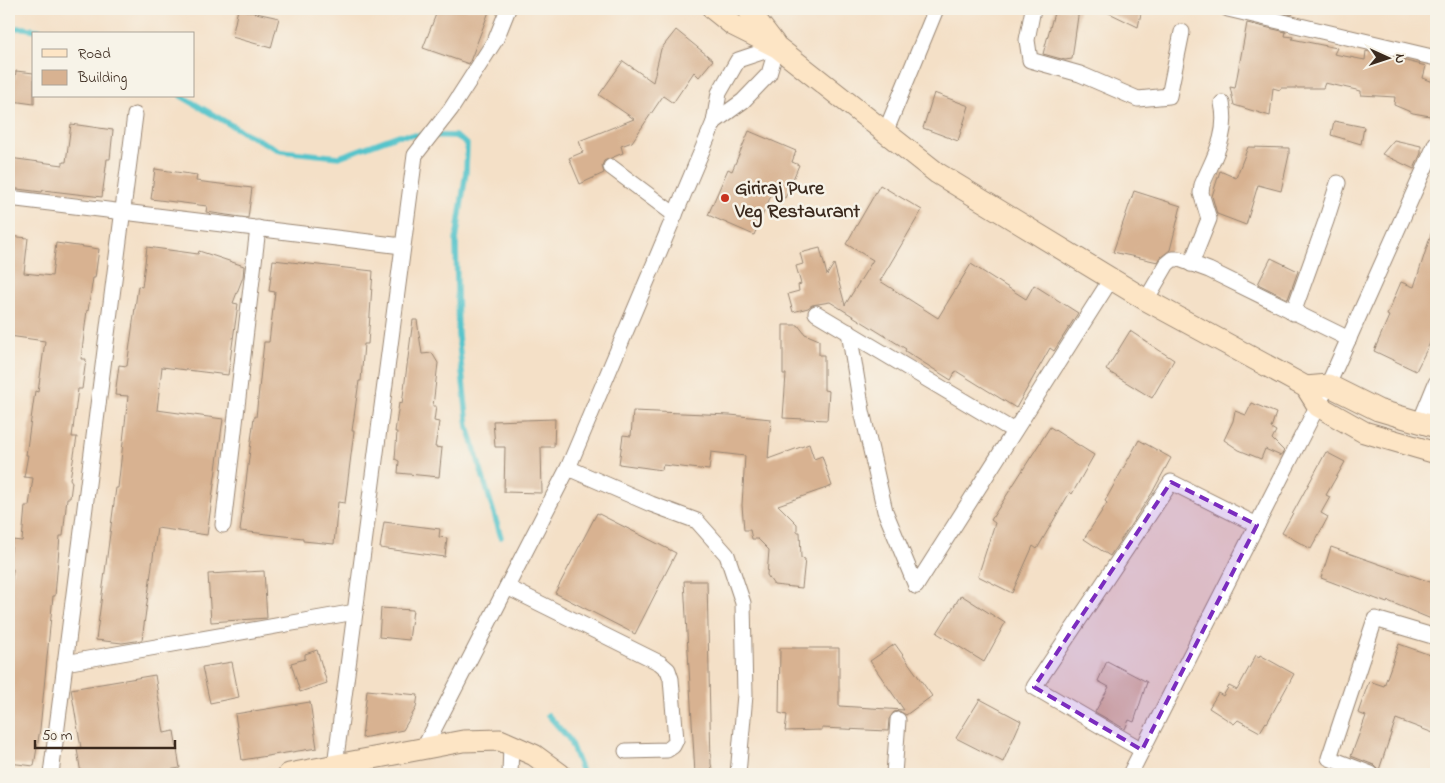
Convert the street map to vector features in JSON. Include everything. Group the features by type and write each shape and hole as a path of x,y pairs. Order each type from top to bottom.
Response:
{"street":[{"path":"335,765 415,155 451,110 496,39 508,9"},
{"path":"713,9 733,25 777,48 937,174 1146,300 1306,387 1318,406 1364,432 1436,453"},
{"path":"748,9 777,48"},
{"path":"885,133 936,9"},
{"path":"1033,9 1027,40 1030,60 1080,74 1138,99 1169,96 1182,32"},
{"path":"1228,9 1436,58"},
{"path":"714,122 743,101 769,74 777,48"},
{"path":"424,748 568,468 714,122 720,93 738,60 777,48"},
{"path":"1192,264 1209,220 1201,193 1202,185 1223,136 1224,114 1222,103"},
{"path":"51,774 135,115"},
{"path":"1130,774 1318,406 1436,142"},
{"path":"612,167 674,215"},
{"path":"1293,313 1338,183"},
{"path":"9,198 402,246"},
{"path":"223,525 258,228"},
{"path":"1146,300 1167,264 1173,259 1179,259 1209,270 1349,339"},
{"path":"849,332 862,412 884,511 916,586 1111,279"},
{"path":"816,313 1014,431"},
{"path":"1306,387 1328,385 1378,410 1428,425 1436,383"},
{"path":"568,468 651,504 697,521 727,555 743,603 745,695 738,774"},
{"path":"1142,750 1034,686 1171,482 1257,525"},
{"path":"507,587 660,663 668,670 671,679 676,740 673,746 667,750 626,751"},
{"path":"65,663 354,612"},
{"path":"1372,774 1329,758 1376,619 1436,637"},
{"path":"894,774 898,720"},
{"path":"289,774 335,765 358,768 424,748 463,741 500,740 534,755 560,774"},
{"path":"510,774 511,745"}],"highlighted area":[{"path":"1171,482 1257,525 1142,750 1034,687"}],"building":[{"path":"238,9 279,18 271,48 232,37"},
{"path":"438,9 490,9 469,64 423,48"},
{"path":"1055,9 1079,9 1072,59 1065,60 1043,54"},
{"path":"1101,9 1142,9 1138,27"},
{"path":"1268,9 1294,9 1292,15"},
{"path":"1247,23 1286,32 1285,36 1293,37 1292,39 1337,48 1334,54 1365,60 1366,51 1426,66 1423,78 1436,83 1436,117 1413,113 1394,105 1395,97 1361,95 1361,91 1325,83 1323,88 1281,88 1280,90 1273,88 1270,116 1234,105 1230,87 1235,88"},
{"path":"676,30 713,60 699,77 694,72 673,103 663,96 632,142 621,146 623,153 604,161 602,166 604,173 580,184 569,158 583,152 579,141 634,119 599,95 623,61 653,82 661,49"},
{"path":"16,71 32,73 32,98 34,98 34,104 12,101"},
{"path":"934,93 969,106 958,141 923,128"},
{"path":"1334,121 1364,127 1361,144 1331,135"},
{"path":"71,124 113,130 110,159 107,159 102,197 9,188 9,158 63,165 63,162 66,162"},
{"path":"749,131 796,151 792,162 799,165 785,198 772,193 754,235 708,215 728,169 732,171"},
{"path":"1394,140 1421,146 1421,153 1414,169 1382,154"},
{"path":"1248,147 1289,148 1289,155 1281,191 1258,185 1246,225 1217,214 1212,196 1220,171 1236,178"},
{"path":"155,169 197,175 196,181 252,188 248,218 206,212 207,206 151,199"},
{"path":"880,185 922,210 880,281 938,318 971,264 1026,299 1034,285 1078,313 1054,351 1050,348 1016,408 956,371 951,380 905,351 906,349 830,302 812,305 793,312 788,294 799,291 798,285 801,284 796,266 803,264 800,253 820,248 827,275 834,264 845,305 873,260 846,244"},
{"path":"1134,191 1181,206 1170,250 1158,262 1113,252"},
{"path":"1433,228 1436,228 1436,331 1416,371 1374,351 1401,282 1414,287"},
{"path":"9,236 28,238 24,273 52,276 56,243 99,249 95,278 93,278 87,310 81,359 86,359 82,389 78,389 72,437 77,437 70,479 72,482 70,498 67,498 63,536 60,536 40,729 34,766 9,763 9,631 11,608 9,606 13,569 9,568 12,540 22,541 25,506 29,506 33,478 24,477 28,455 26,455 35,391 38,392 45,341 9,336"},
{"path":"147,247 198,254 199,251 244,266 243,277 233,303 238,304 228,375 162,367 157,410 223,419 207,535 157,528 142,640 122,643 96,640 116,488 118,488 128,396 115,395 119,365 127,366 138,286 142,287"},
{"path":"1271,258 1298,271 1288,299 1258,284"},
{"path":"273,260 373,271 368,344 364,344 361,381 359,381 352,431 354,431 345,503 338,502 334,544 303,541 303,538 240,531 254,417 256,417 264,342 269,342 275,292 269,291"},
{"path":"413,320 417,320 422,354 432,353 438,363 433,406 436,406 434,421 439,422 435,447 442,448 439,477 398,473 399,461 395,459 397,432 395,432 399,403 402,404"},
{"path":"783,325 798,325 805,334 819,340 819,355 824,355 824,390 829,391 827,420 783,418 786,374 783,374"},
{"path":"1130,331 1174,360 1152,398 1106,370"},
{"path":"1252,403 1276,413 1271,428 1276,431 1272,439 1284,451 1281,456 1265,449 1261,459 1239,450 1224,440 1233,421 1235,411 1246,415"},
{"path":"633,411 730,415 771,419 768,459 809,444 814,459 822,456 832,486 778,505 797,524 797,532 800,532 801,558 805,559 802,588 774,585 767,575 769,550 758,539 752,539 750,530 744,530 742,505 745,456 711,452 709,470 663,465 662,470 619,464 623,435 631,436"},
{"path":"555,419 554,447 541,447 542,493 504,492 505,447 495,447 493,421"},
{"path":"1050,427 1094,455 1037,549 1033,546 1012,593 978,576 995,523 991,520"},
{"path":"1139,440 1171,458 1152,493 1110,556 1084,539 1107,503 1105,501"},
{"path":"1326,452 1345,462 1326,495 1330,497 1321,513 1328,517 1311,549 1282,533"},
{"path":"597,513 676,553 635,634 555,593"},
{"path":"384,522 440,529 439,537 447,538 445,557 380,548"},
{"path":"1331,547 1436,584 1436,621 1388,601 1387,603 1321,578"},
{"path":"264,571 267,618 211,622 208,574"},
{"path":"684,581 707,581 711,764 713,774 695,774"},
{"path":"961,595 1005,623 984,662 937,633"},
{"path":"381,608 413,610 409,640 379,637"},
{"path":"895,644 932,696 906,715 899,711 894,712 889,719 888,731 822,728 822,730 785,731 787,715 779,713 780,648 839,648 839,706 904,710 870,661"},
{"path":"1399,644 1436,657 1436,734 1396,719 1379,770 1374,765 1351,756 1366,716 1358,713 1369,681 1384,686"},
{"path":"317,650 327,683 300,692 291,663 305,659 305,654"},
{"path":"1256,655 1259,657 1260,655 1294,674 1260,732 1238,720 1234,724 1209,708 1218,693 1223,696 1229,686 1237,690"},
{"path":"1107,661 1147,682 1134,722 1129,720 1125,729 1095,712 1109,687 1098,681"},
{"path":"232,662 239,697 210,703 202,667"},
{"path":"155,675 164,733 174,731 180,768 146,774 81,774 77,749 81,748 71,689"},
{"path":"367,690 418,695 416,708 403,730 362,738"},
{"path":"980,699 1021,721 1003,762 956,738"},
{"path":"310,702 317,748 242,760 235,714"}],"waterway":[{"path":"9,28 24,28 49,32"},
{"path":"184,98 243,132 281,151 339,157 399,135 455,136 467,144 466,171 456,241 458,335 468,427 501,537"},
{"path":"548,715 569,739 581,769 581,774"}],"place":[{"name":"Giriraj Pure Veg Restaurant","path":"725,198"}]}
